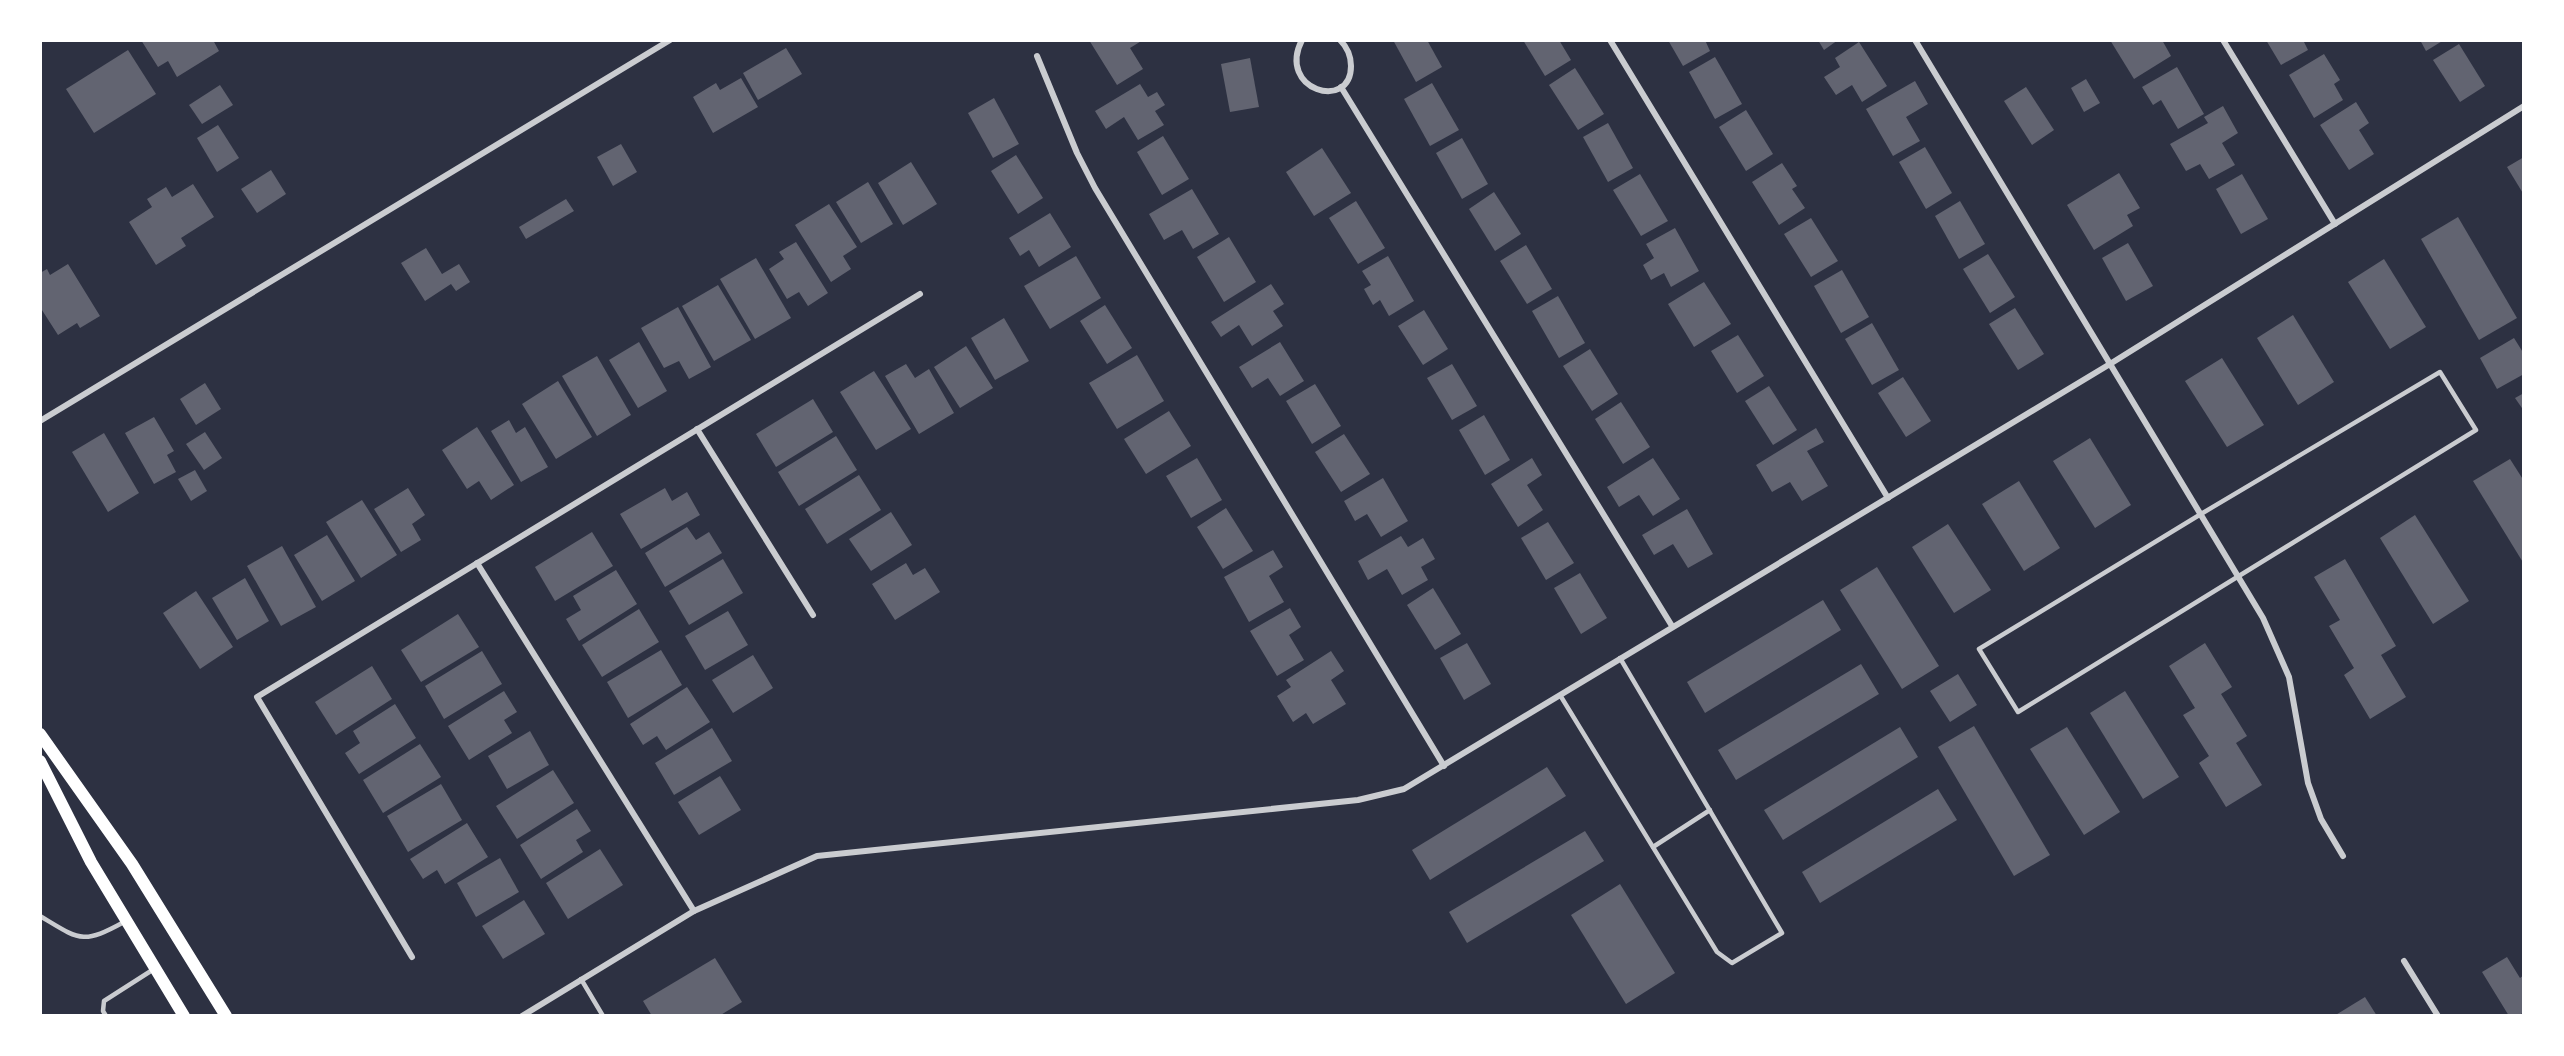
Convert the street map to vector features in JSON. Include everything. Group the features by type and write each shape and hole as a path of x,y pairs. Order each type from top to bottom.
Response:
{"main road":[{"path":"40,734 132,864 225,1016"},
{"path":"40,761 91,862 183,1015"}],"street":[{"path":"40,421 670,40"},
{"path":"1302,40 1296,58 1301,76 1316,90 1325,92 1341,87 1349,79 1350,56 1340,40"},
{"path":"1610,40 1888,498"},
{"path":"1915,40 2264,618 2289,677 2308,783 2321,819 2343,856"},
{"path":"2223,40 2335,224"},
{"path":"1037,56 1077,153 1095,188 1444,766"},
{"path":"1341,87 1672,626"},
{"path":"522,1016 694,911 818,856 1358,800 1404,789 2110,364 2523,106"},
{"path":"412,957 257,697 920,294"},
{"path":"697,429 813,615"},
{"path":"477,563 694,911"},
{"path":"2404,961 2438,1016"}],"lane":[{"path":"2440,372 2476,430 2018,712 1979,649 2201,514 2440,372"},
{"path":"1560,695 1717,952 1732,963 1782,933 1620,658"},
{"path":"1653,847 1710,810"},
{"path":"40,916 75,937 99,936 126,921"},
{"path":"105,1016 102,1011 104,1000 156,969"},
{"path":"581,979 603,1016"}],"building":[{"path":"141,40 213,40 219,51 177,77 168,61 158,67"},
{"path":"1089,40 1143,40 1130,48 1143,69 1117,85"},
{"path":"1393,40 1427,40 1442,67 1416,82"},
{"path":"1523,40 1559,40 1571,60 1545,76"},
{"path":"1668,40 1705,40 1710,51 1683,66"},
{"path":"1818,40 1838,40 1824,50"},
{"path":"2110,40 2162,40 2171,56 2134,79"},
{"path":"2266,40 2303,40 2308,50 2281,65"},
{"path":"2420,40 2444,40 2426,51"},
{"path":"1859,42 1887,86 1862,102 1852,85 1836,95 1824,77 1840,67 1835,58"},
{"path":"2459,44 2485,86 2460,102 2433,60"},
{"path":"786,48 802,74 758,100 743,73"},
{"path":"128,50 156,94 94,133 66,89"},
{"path":"2324,54 2340,80 2334,84 2343,100 2314,118 2289,75"},
{"path":"1715,57 1742,104 1715,119 1689,72"},
{"path":"1250,58 1259,107 1230,112 1221,64"},
{"path":"2177,67 2204,114 2178,129 2161,100 2153,105 2142,87"},
{"path":"1575,68 1604,114 1578,130 1549,85"},
{"path":"741,78 758,107 713,133 693,97 716,83 720,90"},
{"path":"2086,79 2100,103 2084,112 2071,88"},
{"path":"1915,81 1928,104 1906,117 1920,141 1893,156 1866,109"},
{"path":"1432,83 1459,130 1430,146 1404,99"},
{"path":"1140,84 1148,97 1157,92 1165,105 1155,111 1164,125 1138,140 1124,117 1106,129 1095,111"},
{"path":"220,85 233,105 202,124 189,105"},
{"path":"2026,87 2054,130 2032,145 2004,101"},
{"path":"994,98 1019,144 993,158 968,113"},
{"path":"2356,102 2369,123 2359,130 2374,154 2349,170 2320,125"},
{"path":"2223,106 2238,133 2222,143 2235,165 2209,179 2200,164 2186,171 2170,144 2208,123 2204,117"},
{"path":"1746,110 1773,154 1746,171 1719,127"},
{"path":"1608,123 1633,168 1608,182 1583,137"},
{"path":"218,125 239,158 217,172 197,138"},
{"path":"1163,136 1189,179 1162,195 1137,152"},
{"path":"1462,138 1488,184 1462,199 1436,153"},
{"path":"621,144 637,172 613,186 597,157"},
{"path":"1925,147 1952,193 1926,209 1899,162"},
{"path":"1322,148 1351,193 1314,216 1286,172"},
{"path":"1016,155 1043,198 1018,214 991,171"},
{"path":"2524,157 2524,195 2507,167"},
{"path":"911,162 937,204 903,225 878,183"},
{"path":"1782,163 1797,186 1792,189 1805,208 1779,225 1752,182"},
{"path":"271,170 286,194 257,213 241,189"},
{"path":"2119,173 2140,208 2127,215 2133,226 2094,250 2067,205"},
{"path":"1640,174 1668,221 1641,236 1613,190"},
{"path":"2242,174 2268,219 2241,234 2216,189"},
{"path":"868,182 893,224 861,243 836,202"},
{"path":"193,184 214,217 181,238 186,246 156,265 129,222 152,207 147,199 166,187 172,197"},
{"path":"1192,189 1219,234 1193,249 1182,230 1164,240 1149,214"},
{"path":"1494,192 1521,234 1495,251 1469,209"},
{"path":"566,199 574,211 526,239 519,227"},
{"path":"1356,201 1385,248 1358,264 1329,218"},
{"path":"1960,201 1985,244 1959,259 1935,216"},
{"path":"829,204 857,247 843,256 851,269 831,282 795,225"},
{"path":"1050,213 1071,247 1039,267 1029,250 1020,256 1009,238"},
{"path":"2458,217 2517,318 2479,340 2421,239"},
{"path":"1811,218 1838,261 1811,277 1784,234"},
{"path":"1675,228 1699,271 1671,287 1664,273 1651,280 1643,265 1654,258 1646,244"},
{"path":"1229,237 1256,282 1224,302 1197,257"},
{"path":"796,242 828,293 808,306 799,292 787,299 769,269 784,259 779,252"},
{"path":"2128,243 2153,286 2126,301 2102,258"},
{"path":"1526,245 1552,289 1527,304 1500,261"},
{"path":"426,248 442,274 459,264 470,282 456,291 451,284 425,301 401,263"},
{"path":"1988,254 2015,297 1990,313 1963,269"},
{"path":"1076,256 1101,298 1050,329 1024,286"},
{"path":"1388,256 1414,301 1389,316 1380,300 1373,305 1364,289 1371,285 1362,271"},
{"path":"756,258 791,318 755,339 720,279"},
{"path":"2384,259 2426,327 2390,349 2348,282"},
{"path":"68,264 100,316 80,328 77,323 58,335 40,307 40,273 47,269 50,275"},
{"path":"1842,270 1869,317 1841,333 1814,286"},
{"path":"1704,282 1731,324 1694,347 1668,304"},
{"path":"1271,284 1284,304 1273,311 1283,326 1252,346 1239,325 1221,337 1211,322"},
{"path":"718,285 751,340 714,361 682,306"},
{"path":"1558,296 1585,343 1559,358 1532,311"},
{"path":"1105,305 1132,348 1107,364 1080,321"},
{"path":"678,307 711,367 689,379 679,361 664,368 641,328"},
{"path":"2015,308 2044,354 2018,370 1989,324"},
{"path":"1424,310 1448,349 1423,365 1398,326"},
{"path":"2293,315 2334,382 2298,405 2257,338"},
{"path":"1004,318 1029,361 995,380 971,338"},
{"path":"1872,323 1899,370 1872,385 1845,339"},
{"path":"1738,335 1764,376 1737,393 1711,351"},
{"path":"2514,338 2524,354 2524,374 2497,389 2480,358"},
{"path":"639,342 667,391 638,408 609,360"},
{"path":"1280,342 1304,381 1280,396 1268,378 1252,388 1239,367"},
{"path":"966,346 993,388 960,408 934,367"},
{"path":"1590,349 1618,394 1592,411 1563,366"},
{"path":"1137,355 1164,401 1117,429 1089,383"},
{"path":"597,356 631,415 597,436 562,376"},
{"path":"2222,358 2264,425 2227,447 2185,381"},
{"path":"906,364 915,378 929,369 954,413 919,434 885,376"},
{"path":"1452,364 1477,406 1452,420 1427,378"},
{"path":"874,371 911,429 876,450 840,392"},
{"path":"1903,377 1931,421 1906,437 1878,393"},
{"path":"558,381 592,437 556,459 522,404"},
{"path":"205,383 221,409 196,425 180,399"},
{"path":"1315,384 1341,426 1312,444 1286,401"},
{"path":"1769,386 1797,430 1773,445 1745,401"},
{"path":"2524,393 2524,411 2515,398"},
{"path":"813,399 833,432 776,467 756,434"},
{"path":"1621,402 1650,447 1623,464 1595,419"},
{"path":"1169,411 1191,446 1146,474 1124,439"},
{"path":"1484,415 1510,460 1485,475 1459,430"},
{"path":"154,417 174,451 167,455 176,472 154,484 125,433"},
{"path":"509,420 516,433 525,427 548,467 521,482 491,431"},
{"path":"477,427 514,485 491,500 479,481 467,489 442,450"},
{"path":"1816,428 1824,442 1807,451 1828,486 1802,501 1790,482 1772,492 1756,465"},
{"path":"205,432 222,458 204,470 186,444"},
{"path":"104,433 139,493 108,512 72,452"},
{"path":"1344,434 1370,474 1341,492 1315,452"},
{"path":"836,436 857,470 799,506 778,472"},
{"path":"2090,438 2131,505 2095,528 2053,461"},
{"path":"1197,458 1222,500 1191,518 1166,476"},
{"path":"1532,458 1542,475 1527,485 1543,510 1518,527 1491,484"},
{"path":"1653,458 1680,499 1653,516 1639,495 1619,507 1607,487"},
{"path":"2510,459 2524,481 2524,564 2473,481"},
{"path":"195,470 207,491 191,501 178,479"},
{"path":"859,475 881,510 827,544 805,509"},
{"path":"1383,478 1408,521 1381,537 1367,514 1355,521 1344,501"},
{"path":"2019,481 2060,548 2024,571 1982,504"},
{"path":"408,488 425,515 412,524 421,540 401,552 374,509"},
{"path":"665,488 672,501 687,492 700,515 641,549 620,514"},
{"path":"362,500 397,555 361,578 326,522"},
{"path":"1226,508 1253,551 1223,569 1197,527"},
{"path":"1687,509 1713,554 1688,568 1673,544 1654,555 1642,535"},
{"path":"891,512 912,545 871,571 849,539"},
{"path":"2415,515 2469,601 2433,624 2380,538"},
{"path":"1548,522 1574,563 1546,580 1521,538"},
{"path":"1948,524 1991,590 1954,613 1912,547"},
{"path":"687,527 696,540 709,532 722,553 665,587 645,553"},
{"path":"592,532 613,566 555,601 535,567"},
{"path":"327,535 355,581 322,601 294,555"},
{"path":"1401,536 1408,547 1423,538 1435,559 1421,567 1428,580 1402,595 1387,569 1368,580 1358,561"},
{"path":"282,546 316,607 281,626 247,566"},
{"path":"1273,550 1283,567 1269,576 1284,602 1249,622 1224,577"},
{"path":"723,559 743,593 689,625 669,591"},
{"path":"2345,559 2396,646 2381,655 2406,697 2370,719 2344,675 2354,668 2329,626 2340,620 2314,577"},
{"path":"906,563 913,575 925,568 940,592 895,620 872,584"},
{"path":"1877,567 1939,666 1902,689 1840,590"},
{"path":"616,570 637,604 579,641 566,619 581,610 573,596"},
{"path":"1580,573 1607,618 1581,634 1554,588"},
{"path":"245,578 269,621 237,640 212,598"},
{"path":"1433,588 1461,634 1435,650 1407,605"},
{"path":"196,591 233,647 200,669 163,613"},
{"path":"1823,600 1841,630 1705,713 1687,682"},
{"path":"1290,608 1301,627 1289,635 1304,660 1277,676 1250,631"},
{"path":"639,609 659,642 602,677 582,645"},
{"path":"728,611 748,645 705,670 685,636"},
{"path":"458,614 479,647 421,682 401,650"},
{"path":"1467,643 1491,684 1464,700 1440,658"},
{"path":"2205,643 2232,687 2221,694 2247,736 2236,743 2262,785 2226,807 2199,763 2209,756 2183,715 2195,708 2169,666"},
{"path":"661,650 682,685 628,718 607,682"},
{"path":"482,651 502,684 444,719 425,686"},
{"path":"1331,651 1344,671 1331,680 1346,704 1313,724 1306,713 1293,722 1277,696 1291,687 1286,680"},
{"path":"753,655 773,688 733,713 712,680"},
{"path":"1861,664 1879,694 1736,780 1718,750"},
{"path":"372,666 392,699 336,735 315,702"},
{"path":"1958,674 1977,705 1950,722 1930,691"},
{"path":"687,687 710,722 666,750 657,736 643,745 630,724"},
{"path":"504,691 517,712 504,720 512,733 469,760 448,726"},
{"path":"2125,691 2179,777 2143,799 2090,713"},
{"path":"395,704 416,738 359,774 345,753 360,743 353,731"},
{"path":"1974,726 2050,855 2014,876 1938,747"},
{"path":"1900,727 1918,757 1783,840 1764,810"},
{"path":"2067,727 2120,812 2084,835 2030,749"},
{"path":"712,728 732,761 674,795 655,763"},
{"path":"530,731 549,765 507,789 488,756"},
{"path":"420,744 441,777 383,813 363,780"},
{"path":"1547,767 1566,796 1430,880 1412,850"},
{"path":"553,770 574,803 517,839 496,806"},
{"path":"720,776 741,810 699,835 678,802"},
{"path":"441,784 462,820 408,852 387,816"},
{"path":"1938,789 1957,820 1820,903 1802,872"},
{"path":"577,809 591,831 576,840 583,852 541,879 520,845"},
{"path":"467,823 488,857 445,884 437,870 423,879 410,859"},
{"path":"1585,831 1604,861 1467,943 1449,912"},
{"path":"600,849 623,885 568,919 546,883"},
{"path":"500,858 519,892 476,917 457,883"},
{"path":"1620,884 1675,973 1626,1004 1571,915"},
{"path":"524,900 545,934 503,959 482,926"},
{"path":"2507,957 2520,978 2524,975 2524,1012 2518,1016 2509,1016 2482,972"},
{"path":"715,958 742,1002 719,1016 652,1016 643,1001"},
{"path":"2365,997 2377,1016 2334,1016"}]}
